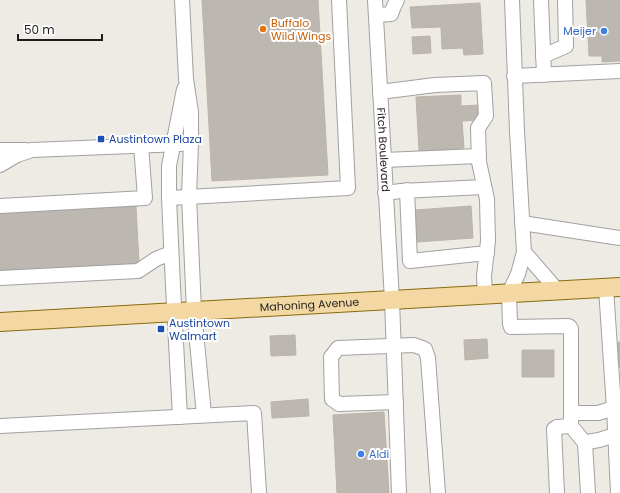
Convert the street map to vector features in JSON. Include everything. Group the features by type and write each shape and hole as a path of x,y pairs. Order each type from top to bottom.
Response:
{"main road":[{"name":"Mahoning Avenue","path":"0,322 613,287"}],"street":[{"path":"182,0 186,79 192,143 189,196 194,311 204,415"},
{"path":"169,198 348,188 339,0"},
{"name":"Fitch Boulevard","path":"375,0 392,300 399,493"},
{"path":"376,15 391,14 397,0"},
{"path":"512,0 514,76 524,252 518,274 509,294 510,324 511,327 570,326 571,420 584,443 588,493"},
{"path":"541,0 544,75"},
{"path":"543,56 566,46 565,0"},
{"path":"514,76 620,71"},
{"path":"180,417 171,253 169,166 186,79"},
{"path":"380,92 435,84 484,83 486,116 478,128 479,156 486,199 488,241 484,276 485,295"},
{"path":"0,150 192,143"},
{"path":"0,206 145,198 141,145"},
{"path":"0,165 17,155 32,150"},
{"path":"384,160 479,156"},
{"path":"385,193 407,190 484,187"},
{"path":"407,190 410,261 487,253"},
{"path":"522,223 620,238"},
{"path":"524,252 558,290"},
{"path":"0,278 138,271 156,259 171,253"},
{"path":"613,287 617,409 615,435 618,493"},
{"path":"396,402 339,404 332,399 331,357 338,348 414,345 425,349 428,358 438,493"},
{"path":"557,493 554,429 571,420 617,409"},
{"path":"0,426 254,413 259,493"},
{"path":"584,443 615,435"}],"building":[{"path":"202,0 318,0 328,175 212,181"},
{"name":"Meijer","path":"586,0 620,0 620,61 602,62 602,56 589,56"},
{"path":"480,3 483,54 464,55 463,48 442,49 441,27 412,28 410,7"},
{"path":"430,36 431,53 413,54 412,37"},
{"path":"461,95 461,106 479,105 480,120 462,121 464,148 419,151 416,97"},
{"path":"136,206 139,263 0,270 0,213"},
{"path":"471,206 473,238 417,242 415,210"},
{"path":"295,335 296,355 271,356 270,336"},
{"path":"487,339 488,358 465,360 464,340"},
{"path":"620,342 620,367 616,368 614,343"},
{"path":"522,350 554,350 554,377 522,377"},
{"path":"308,399 309,416 272,418 271,402"},
{"name":"Aldi","path":"384,412 389,493 337,493 333,415"}],"place":[{"name":"Buffalo Wild Wings","path":"263,29"},
{"name":"Meijer","path":"604,31"},
{"name":"Austintown Plaza","path":"101,139"},
{"name":"Austintown Walmart","path":"161,329"},
{"name":"Aldi","path":"361,454"}]}
